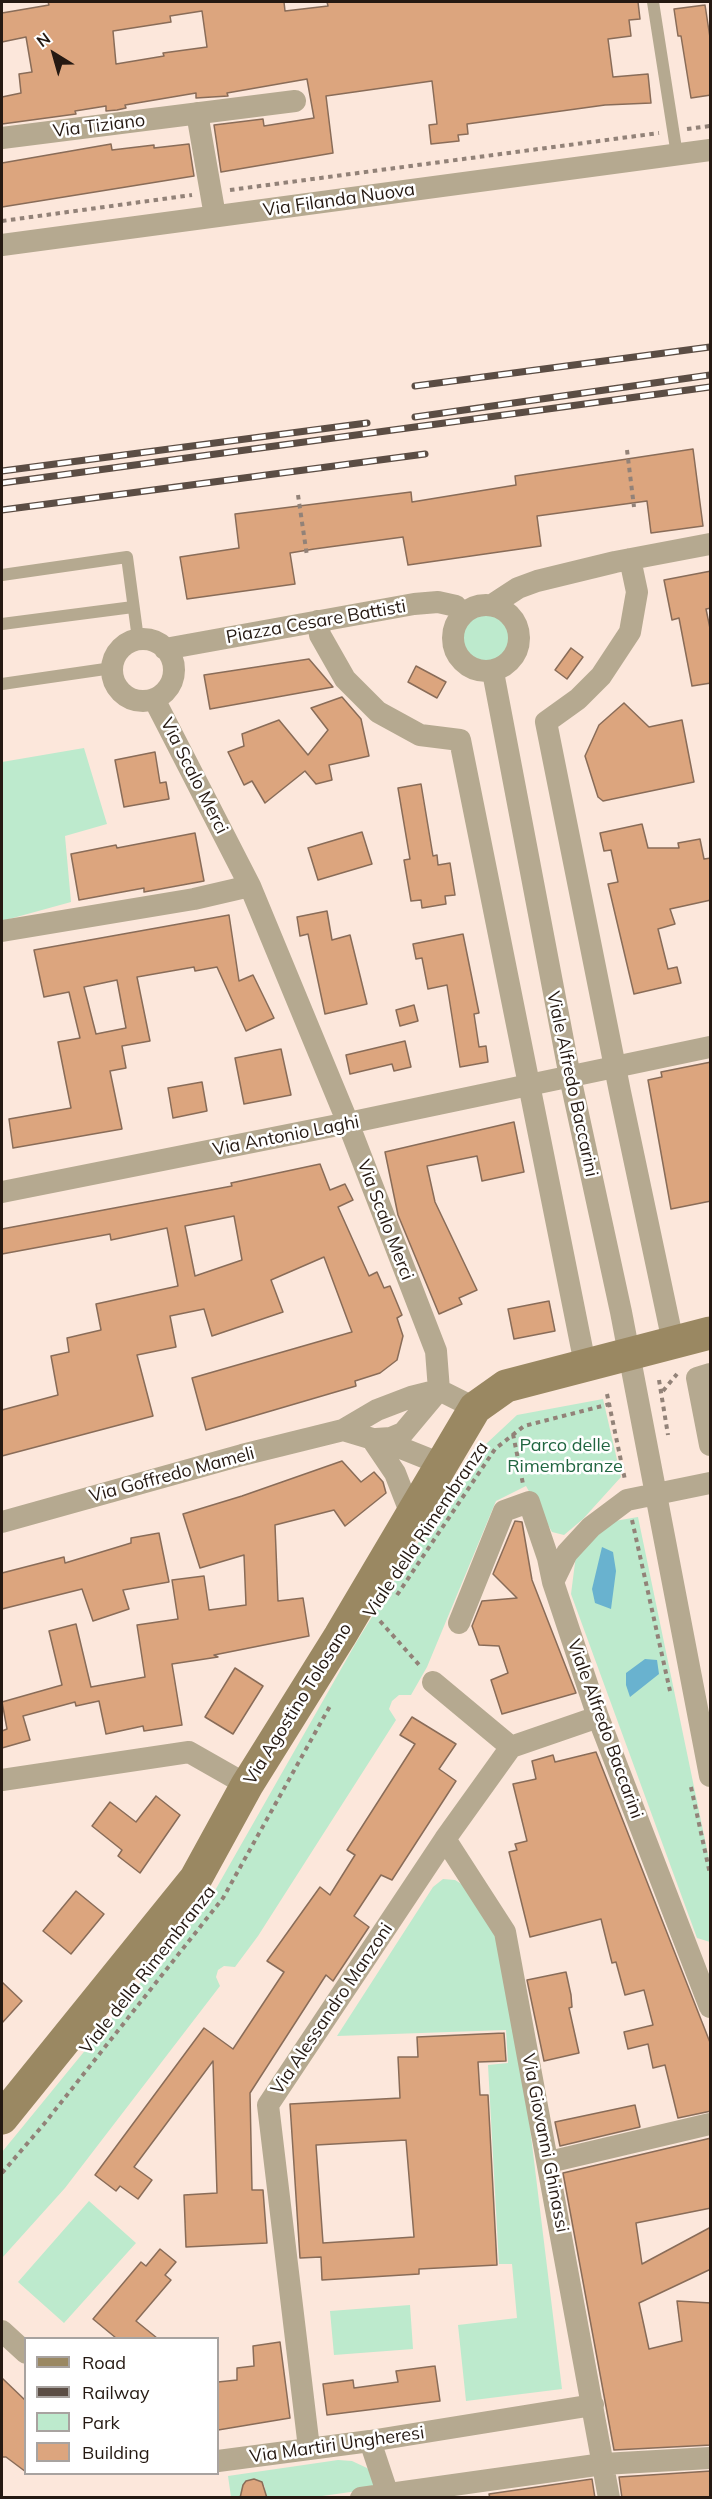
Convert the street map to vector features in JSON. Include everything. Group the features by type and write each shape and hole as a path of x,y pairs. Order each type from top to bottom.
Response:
{"main road":[{"name":"Via Agostino Tolosano","path":"2,2118 195,1878 248,1785 346,1626 475,1408 506,1386 629,1352 711,1333"}],"street":[{"name":"Via Tiziano","path":"2,138 295,101"},
{"path":"197,113 215,216"},
{"name":"Via Filanda Nuova","path":"2,245 711,150"},
{"path":"492,605 518,588 537,581 630,559 711,544"},
{"path":"630,559 637,592 630,632 601,676 578,699 546,722 614,1067 674,1342"},
{"name":"Piazza Cesare Battisti","path":"165,649 414,604 438,602 456,606 462,615"},
{"path":"477,605 492,605 509,616 519,633 518,648 514,657 492,671 468,666 456,651 454,632 462,615 477,605"},
{"path":"318,621 320,635 345,679 378,712 420,735 460,740 527,1086 585,1364"},
{"path":"138,639 157,642 165,649 171,657 173,677 169,686 153,699 133,700 124,695 117,687 112,668 120,649 138,639"},
{"name":"Viale Alfredo Baccarini","path":"492,671 570,1077 629,1352 711,1776"},
{"name":"Via Scalo Merci","path":"153,699 250,886 348,1124 436,1351 439,1390"},
{"path":"2,931 194,899 250,886"},
{"name":"Via Antonio Laghi","path":"2,1192 348,1124 711,1047"},
{"path":"711,1374 697,1378 711,1444"},
{"path":"372,1439 391,1438 403,1433 439,1390 475,1408"},
{"name":"Via Goffredo Mameli","path":"2,1522 242,1455 343,1430 393,1403 439,1390"},
{"path":"343,1430 396,1446 441,1464"},
{"path":"372,1439 395,1473 411,1514"},
{"path":"553,1582 567,1553 575,1544 591,1527 627,1500 711,1483"},
{"path":"459,1623 504,1510 529,1502 548,1558 553,1582"},
{"name":"Viale Alfredo Baccarini","path":"553,1582 598,1717 711,2007"},
{"path":"433,1682 511,1747 598,1717"},
{"name":"Via Alessandro Manzoni","path":"309,2448 268,2105 445,1839 511,1747"},
{"path":"2,1780 189,1752 248,1785"},
{"name":"Via Giovanni Ghinassi","path":"445,1839 505,1932 609,2498"},
{"path":"549,2162 711,2124"},
{"path":"2,2331 24,2351"},
{"name":"Via Martiri Ungheresi","path":"219,2461 370,2441 593,2405"},
{"path":"370,2441 389,2495"},
{"path":"361,2498 603,2464 711,2458"}],"lane":[{"path":"653,2 677,155"},
{"path":"2,575 127,557 138,639"},
{"path":"2,624 134,607"},
{"path":"2,684 112,668"}],"path":[{"path":"2,221 711,126"},
{"path":"627,450 634,507"},
{"path":"298,495 307,556"},
{"path":"659,1380 669,1438"},
{"path":"607,1394 627,1500"},
{"name":"Viale della Rimembranza","path":"391,1604 495,1449 524,1426 610,1404"},
{"path":"513,1434 518,1468 529,1502"},
{"name":"Viale della Rimembranza","path":"375,1629 386,1612"},
{"path":"380,1621 433,1682"},
{"name":"Viale della Rimembranza","path":"2,2172 44,2124 223,1898 336,1695"}],"green space":[{"path":"481,614 491,614 503,621 510,633 510,643 503,655 491,662 481,662 466,651 462,643 462,633 473,618"},
{"path":"84,748 107,824 65,836 71,902 2,921 2,762"},
{"name":"Parco delle Rimembranze","path":"603,1399 621,1477 583,1519 564,1535 552,1532 526,1486 496,1501 427,1667 411,1695 399,1695 392,1701 389,1709 396,1720 258,1936 235,1967 224,1966 218,1970 216,1977 220,1986 65,2188 2,2258 2,2152 213,1894 357,1641 471,1458 517,1415"},
{"path":"638,1517 710,1864 710,1942 697,1938 571,1594 576,1555 609,1522"},
{"path":"443,1879 455,1880 468,1888 496,1935 517,2022 562,2389 466,2401 458,2325 517,2318 512,2264 499,2264 488,2065 508,2063 506,2030 337,2036 433,1887"},
{"path":"89,2201 136,2243 64,2323 18,2282"},
{"path":"410,2305 413,2349 334,2355 330,2311"},
{"path":"338,2460 352,2461 367,2468 375,2477 379,2488 315,2497 263,2497 265,2487 262,2482 254,2479 246,2481 243,2485 244,2497 231,2497 228,2476"}],"water":[{"path":"602,1547 613,1552 616,1571 611,1609 595,1603 592,1589"},
{"path":"645,1659 657,1660 659,1674 630,1697 626,1685 626,1673"}],"building":[{"path":"48,2 284,2 285,11 328,6 327,2 638,2 640,19 629,20 631,36 608,39 613,77 648,74 651,103 605,105 467,124 468,134 458,135 459,141 431,144 429,125 437,124 432,81 326,96 333,153 221,172 214,125 263,119 264,126 314,118 307,79 227,93 228,96 196,98 196,93 125,105 126,108 117,110 106,111 106,106 75,111 76,114 2,124 2,97 21,93 19,74 32,72 26,37 2,42 2,13 49,5","holes":["202,11 207,47 163,53 164,56 116,64 113,31 171,22 170,16"]},
{"path":"705,5 711,44 711,95 691,98 681,36 678,36 674,9"},
{"path":"111,144 112,150 189,144 194,176 2,207 2,163"},
{"path":"693,449 703,526 651,533 647,501 537,516 541,546 408,565 403,537 314,549 290,553 295,584 187,599 180,557 239,548 235,514 411,492 412,502 516,485 515,476"},
{"path":"711,571 711,608 706,609 711,633 711,683 692,686 679,618 672,620 664,580"},
{"path":"571,648 583,657 567,679 555,670"},
{"path":"309,659 333,687 210,709 204,675"},
{"path":"416,666 446,682 437,698 408,682"},
{"path":"342,697 361,719 369,756 329,765 332,780 316,784 305,771 265,803 252,781 244,785 228,752 244,746 242,734 279,720 308,755 328,730 311,708"},
{"path":"624,703 649,727 682,720 694,782 603,801 598,797 585,756 599,725"},
{"path":"155,752 160,783 166,782 169,799 124,807 115,760"},
{"path":"421,784 433,856 437,855 438,865 450,863 455,895 445,896 446,904 422,908 421,900 411,901 404,860 410,859 398,788"},
{"path":"642,824 648,848 679,848 678,843 700,839 704,859 711,858 711,900 670,909 675,924 658,929 668,969 677,967 681,983 634,994 608,884 618,882 611,850 604,851 600,833"},
{"path":"362,832 372,864 318,880 308,848"},
{"path":"195,833 204,881 144,892 144,888 79,900 71,854"},
{"path":"327,911 332,940 350,935 367,1004 325,1014 308,934 300,936 297,917"},
{"path":"229,915 239,981 253,975 274,1018 246,1031 217,967 195,971 194,967 137,977 150,1041 122,1046 126,1068 110,1071 122,1129 13,1148 9,1119 71,1108 58,1042 80,1038 69,992 44,997 34,950","holes":["117,980 126,1028 96,1034 84,987"]},
{"path":"463,934 479,1013 474,1014 479,1047 486,1046 488,1062 460,1067 447,985 428,989 422,958 416,959 413,944"},
{"path":"414,1005 418,1021 400,1026 396,1010"},
{"path":"405,1041 411,1067 394,1071 392,1064 350,1074 346,1055"},
{"path":"281,1049 291,1095 244,1104 235,1058"},
{"path":"711,1062 711,1201 671,1209 648,1080 662,1077 661,1072"},
{"path":"202,1082 207,1111 173,1118 168,1088"},
{"path":"514,1122 524,1172 482,1181 477,1156 427,1166 435,1202 477,1290 459,1298 462,1304 439,1314 398,1215 385,1152"},
{"path":"320,1164 330,1190 345,1184 353,1200 338,1207 369,1276 377,1272 384,1288 390,1286 402,1315 397,1318 403,1336 397,1360 380,1373 355,1381 356,1386 206,1430 192,1378 352,1332 324,1257 271,1280 283,1312 212,1336 204,1309 170,1316 176,1347 137,1355 153,1416 2,1456 2,1410 58,1395 51,1356 69,1352 67,1338 101,1330 96,1304 178,1286 167,1228 111,1240 110,1234 2,1254 2,1229 232,1186 231,1183","holes":["234,1216 242,1260 195,1276 185,1226"]},
{"path":"549,1301 555,1331 514,1339 508,1309"},
{"path":"342,1461 361,1482 374,1472 383,1482 386,1493 345,1526 334,1510 275,1525 278,1601 303,1598 309,1636 214,1655 218,1657 172,1664 182,1725 144,1731 143,1726 106,1734 99,1701 76,1706 75,1702 23,1716 30,1740 2,1748 2,1731 7,1729 2,1702 62,1685 49,1631 76,1624 91,1687 145,1677 137,1625 178,1619 172,1580 204,1576 209,1610 246,1605 244,1555 200,1568 183,1514"},
{"path":"515,1521 522,1522 532,1580 576,1693 502,1714 491,1680 508,1673 499,1646 479,1645 472,1626 482,1601 517,1598 493,1574"},
{"path":"159,1533 169,1582 123,1590 129,1609 93,1621 82,1589 2,1609 2,1573 64,1557 65,1563 131,1543 131,1538"},
{"path":"235,1668 263,1686 233,1734 205,1717"},
{"path":"412,1717 456,1744 439,1769 456,1781 392,1880 381,1875 354,1916 369,1927 333,1981 326,1975 250,2093 252,2190 263,2190 267,2243 186,2247 184,2195 217,2193 213,2061 134,2167 152,2180 138,2199 120,2186 116,2191 95,2175 204,2028 233,2049 284,1972 267,1961 320,1887 330,1895 355,1855 347,1850 415,1744 400,1735"},
{"path":"596,1752 711,2045 711,2111 678,2118 665,2065 653,2068 648,2044 628,2049 624,2032 653,2025 644,1990 625,1995 616,1962 612,1963 601,1919 530,1937 509,1852 517,1850 515,1844 527,1841 513,1784 536,1779 532,1761 553,1755 555,1762"},
{"path":"156,1796 180,1815 140,1873 118,1856 122,1850 92,1826 110,1802 136,1822"},
{"path":"76,1891 104,1914 71,1954 43,1931"},
{"path":"566,1972 572,2007 569,2008 579,2053 544,2061 527,1980"},
{"path":"2,1982 22,2001 2,2023"},
{"path":"504,2033 506,2061 478,2062 480,2095 488,2095 497,2265 419,2269 419,2274 322,2280 321,2257 300,2258 290,2104 400,2098 398,2057 418,2057 417,2037","holes":["406,2140 414,2237 323,2243 316,2145"]},
{"path":"635,2105 640,2127 560,2146 555,2122"},
{"path":"711,2138 711,2208 636,2223 642,2264 711,2227 711,2269 639,2303 649,2349 682,2341 677,2301 711,2303 711,2445 614,2450 563,2173"},
{"path":"160,2249 176,2262 165,2275 171,2280 136,2321 156,2337 115,2337 93,2319 141,2262 146,2266"},
{"path":"280,2342 290,2418 219,2430 219,2382 237,2380 237,2368 254,2366 253,2346"},
{"path":"435,2366 440,2401 327,2415 323,2384 353,2380 354,2388 398,2382 396,2371"},
{"path":"2,2378 24,2399 24,2470 6,2457 2,2457"},
{"path":"711,2471 711,2498 622,2498 619,2477"},
{"path":"254,2479 262,2482 267,2498 240,2498 243,2485 246,2481"},
{"path":"592,2479 595,2498 490,2498 489,2494"}],"railway":[{"path":"415,386 710,347"},
{"path":"415,417 710,375"},
{"path":"2,483 710,387"},
{"path":"2,471 367,423"},
{"path":"2,510 425,454"}]}
